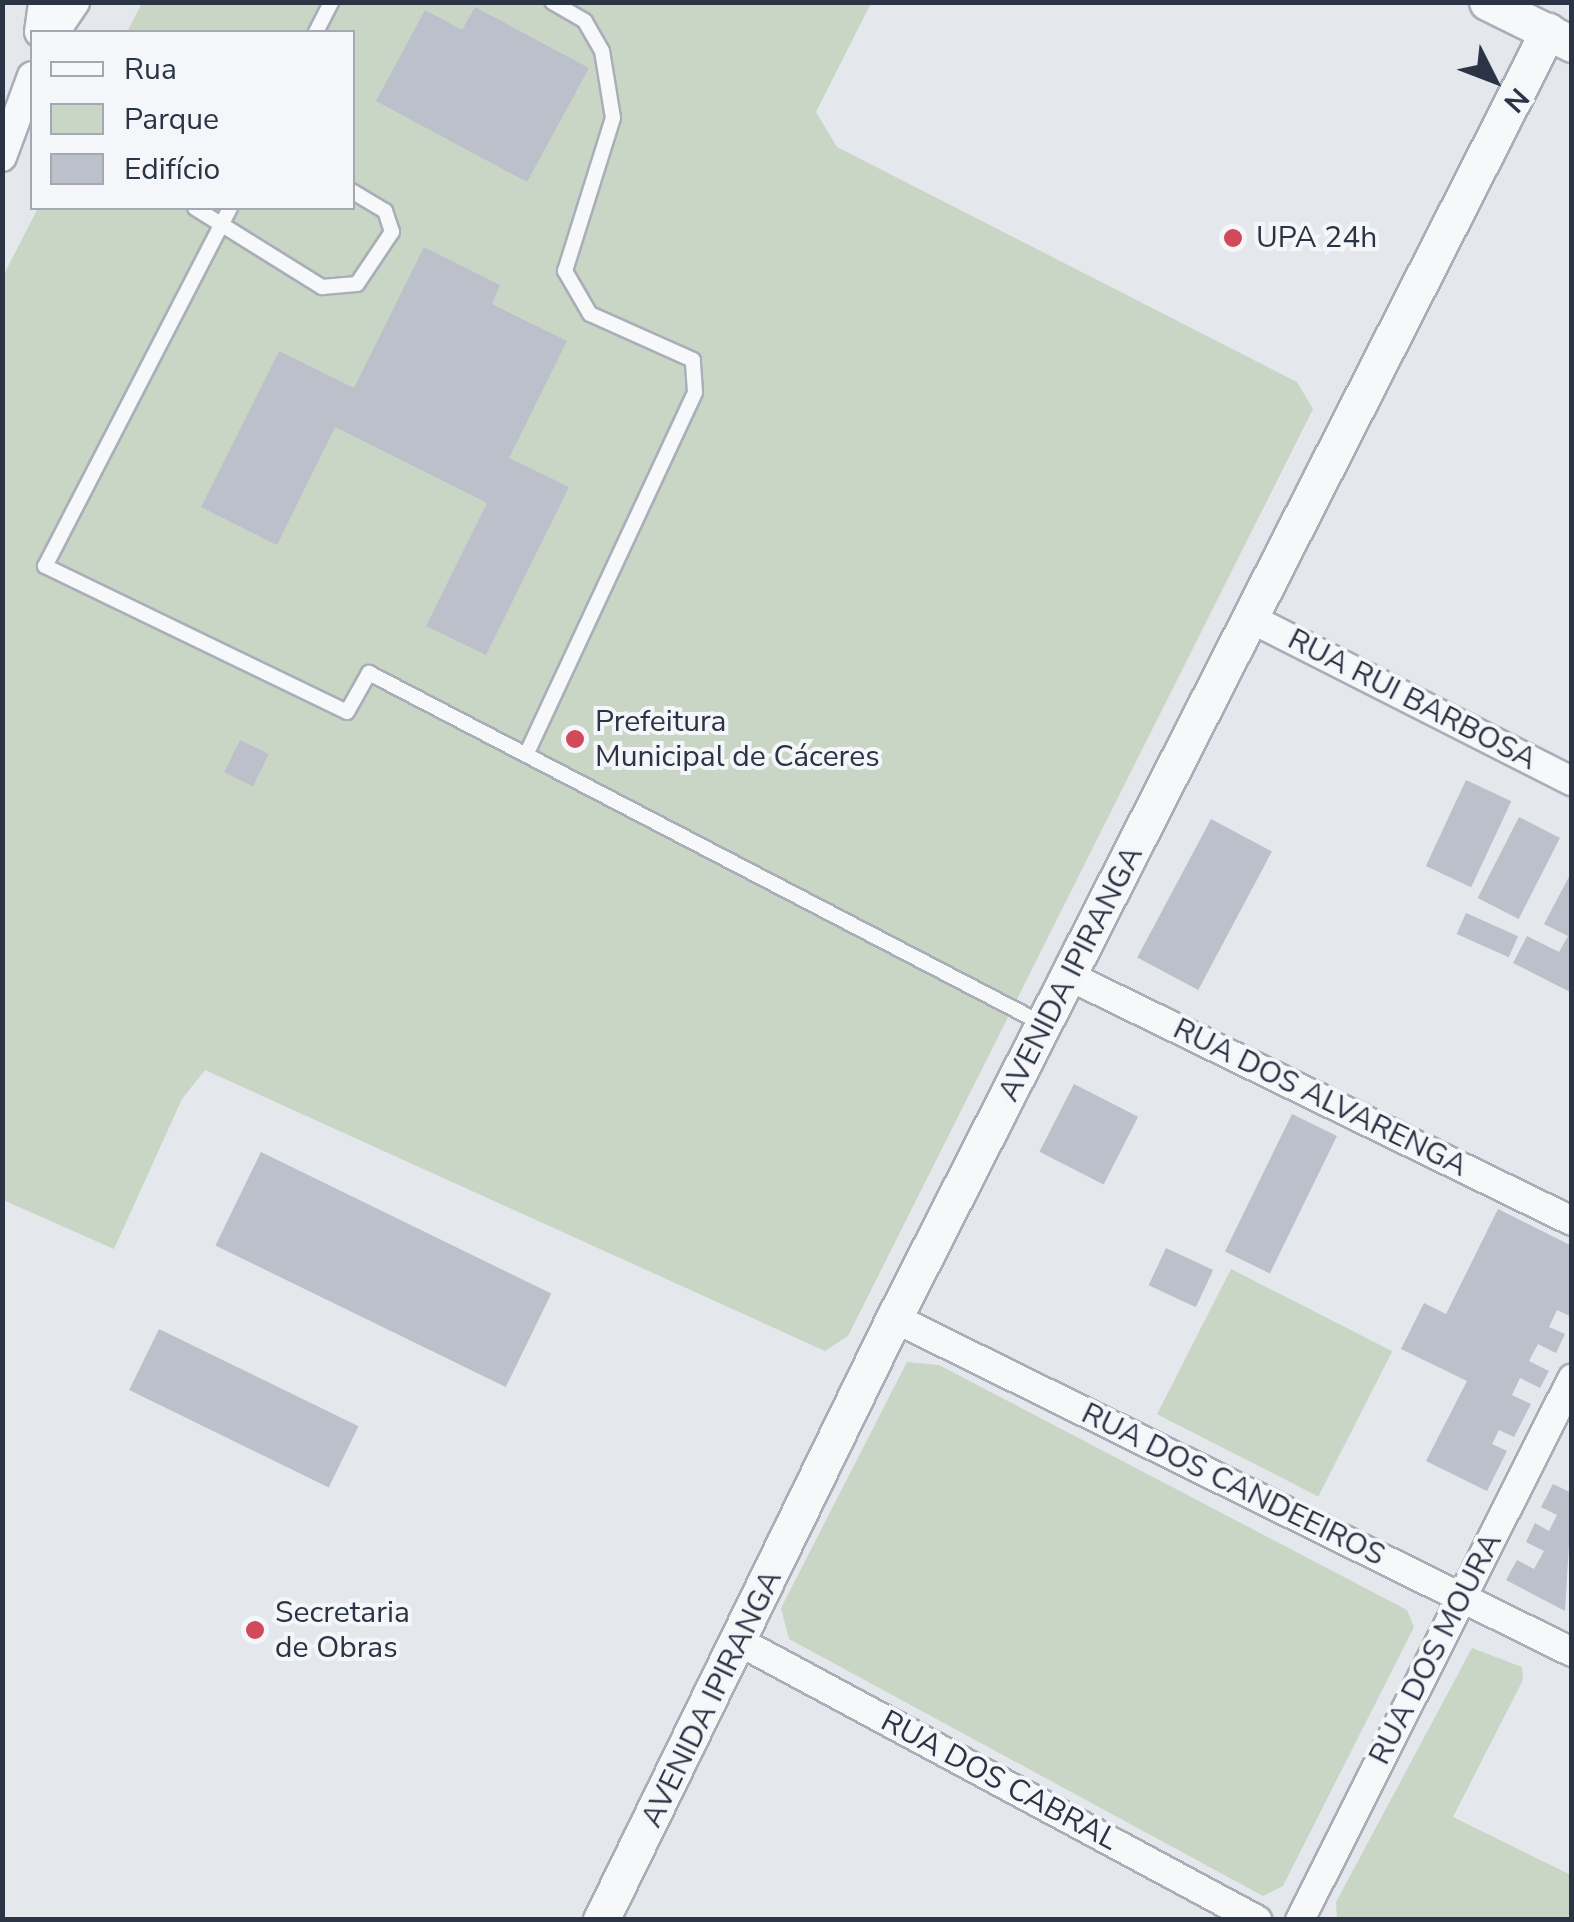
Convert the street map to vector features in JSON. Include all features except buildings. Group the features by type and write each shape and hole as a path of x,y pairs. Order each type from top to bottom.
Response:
{"street":[{"path":"39,30 44,2"},
{"path":"56,30 74,2"},
{"path":"1487,2 1560,37"},
{"name":"AVENIDA IPIRANGA","path":"601,1920 742,1643 894,1318 1252,620 1560,37"},
{"path":"2,157 27,119 30,93"},
{"name":"RUA RUI BARBOSA","path":"1252,620 1572,780"},
{"name":"RUA DOS ALVARENGA","path":"1069,976 1572,1221"},
{"name":"RUA DOS CANDEEIROS","path":"894,1318 1572,1652"},
{"name":"RUA DOS MOURA","path":"1300,1920 1572,1379"},
{"name":"RUA DOS CABRAL","path":"742,1643 1257,1920"}],"lane":[{"path":"317,30 331,2"},
{"path":"526,755 694,392 693,360 590,314 565,271 612,118 602,51 585,21 552,2"},
{"path":"198,210 322,287 356,284 392,232 385,211 355,193"},
{"path":"229,210 45,566 347,712 369,672 1046,1025"}],"green space":[{"name":"Prefeitura Municipal de Cáceres","path":"142,3 871,3 816,112 837,147 1297,382 1313,409 848,1336 825,1351 205,1070 182,1099 114,1249 3,1200 2,278 37,210 355,210 355,30 128,30"},
{"path":"1231,1269 1392,1351 1318,1496 1157,1414"},
{"path":"907,1362 939,1365 1407,1610 1414,1627 1283,1886 1263,1896 789,1639 781,1608"},
{"path":"1472,1648 1522,1667 1523,1680 1453,1817 1571,1875 1571,1919 1337,1919 1336,1902"}],"place":[{"name":"UPA 24h","path":"1233,238"},
{"name":"Prefeitura Municipal de Cáceres","path":"575,739"},
{"name":"Secretaria de Obras","path":"255,1630"}]}
